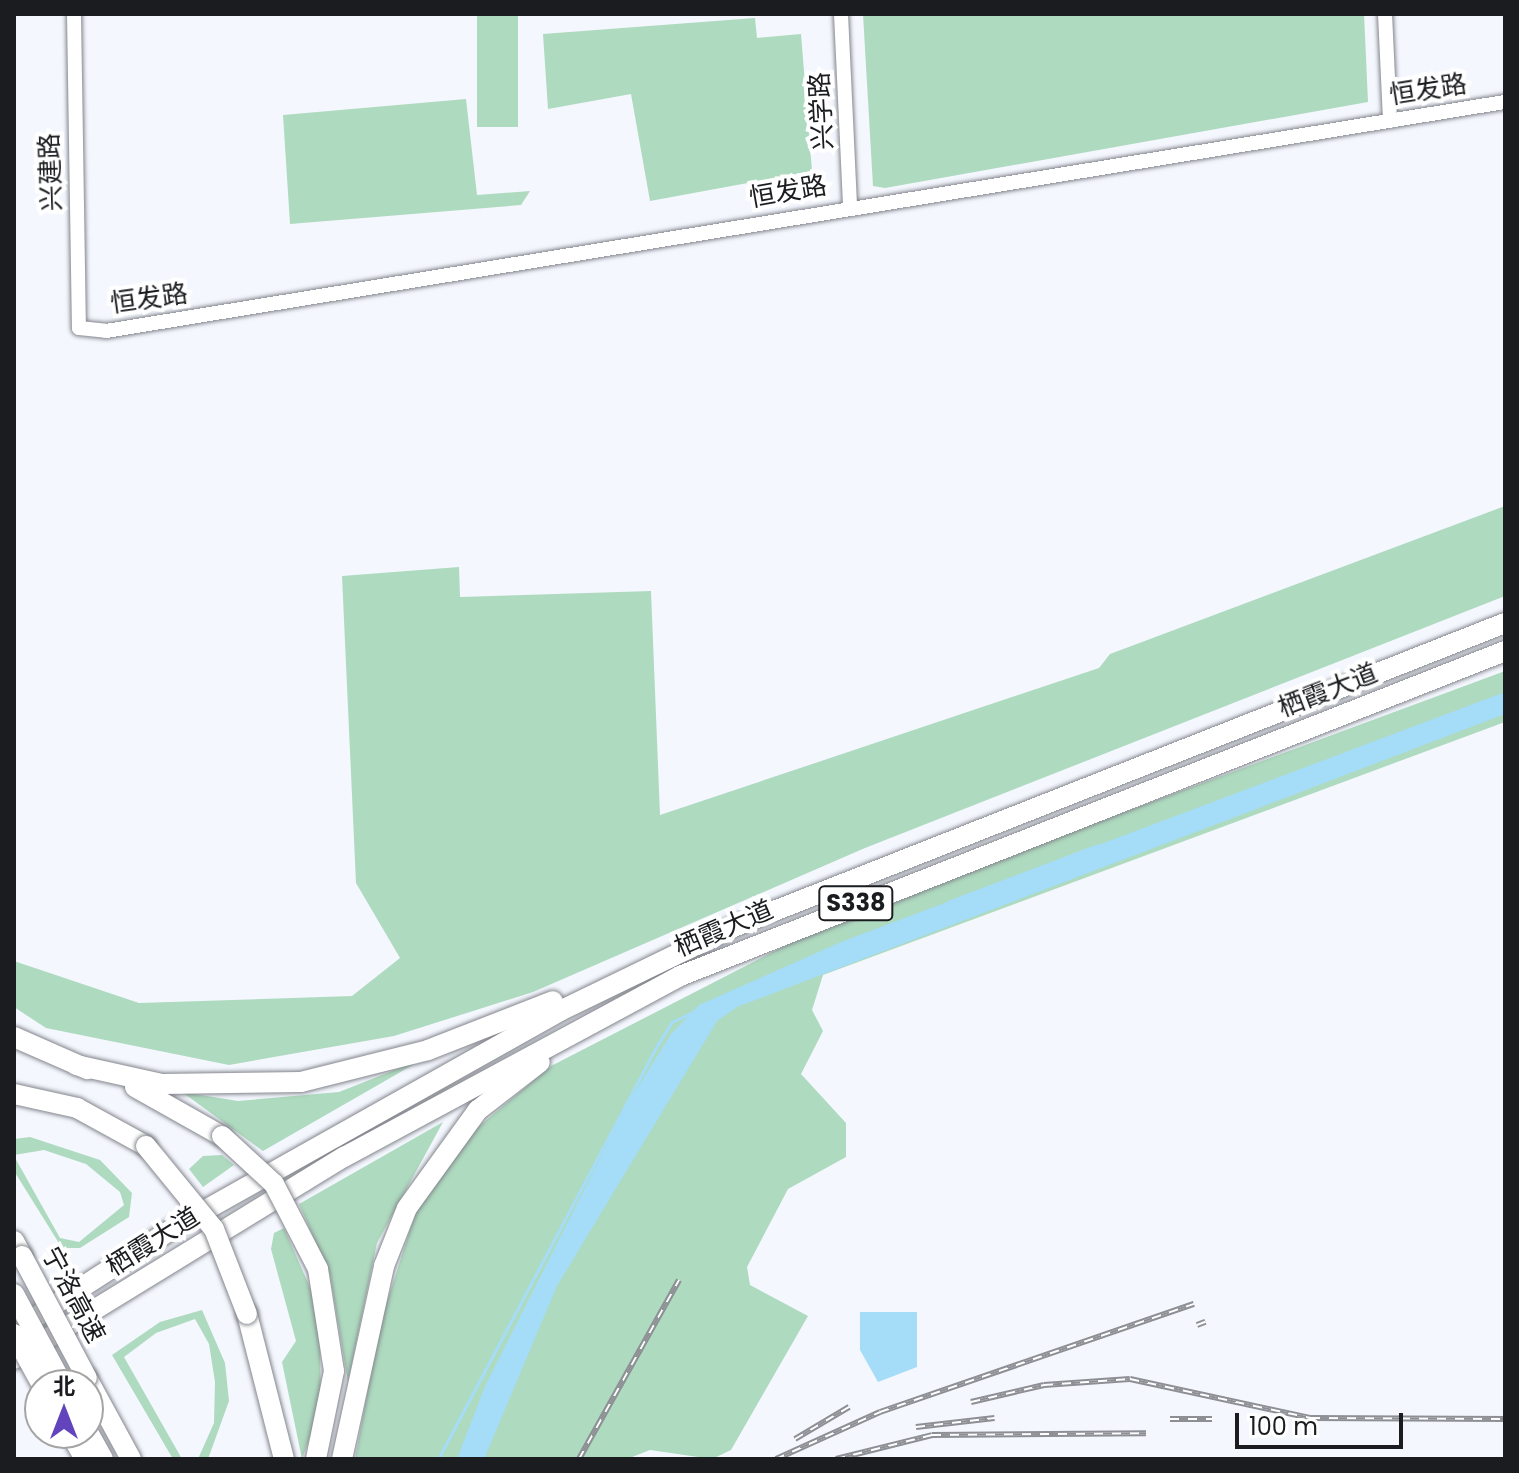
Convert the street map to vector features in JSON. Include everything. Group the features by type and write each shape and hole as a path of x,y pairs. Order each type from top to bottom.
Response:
{"highway":[{"name":"栖霞大道","path":"14,1332 177,1226 560,1011 731,928 1505,623"},
{"name":"栖霞大道","path":"14,1359 237,1221 628,1001 815,919 1505,651"},
{"path":"342,1459 384,1266 407,1208 443,1150 532,1066 815,919"},
{"path":"76,1065 162,1084 228,1088 325,1078 523,1015 731,928"},
{"path":"14,1037 183,1110 222,1136 274,1184 318,1269 334,1371 316,1459"},
{"path":"14,1094 77,1108 146,1146 214,1229 247,1314 284,1459"},
{"path":"14,1368 237,1221"},
{"path":"14,1320 81,1274 177,1226"},
{"name":"宁洛高速","path":"18,1248 131,1459"},
{"name":"宁洛高速","path":"14,1294 54,1369"},
{"path":"14,1332 34,1369"}],"street":[{"name":"兴建路","path":"74,14 79,328"},
{"name":"兴学路","path":"841,14 850,206"},
{"path":"1385,14 1390,121"},
{"name":"恒发路","path":"79,328 106,331 850,206 1505,102"}],"green space":[{"path":"477,14 518,14 518,127 477,127"},
{"path":"863,14 1364,14 1368,102 885,188 873,186"},
{"path":"755,18 757,38 801,34 812,171 650,201 631,94 548,109 543,34"},
{"path":"466,99 477,195 530,191 521,205 290,224 283,115"},
{"path":"1505,506 1505,596 865,848 533,992 394,1036 229,1065 46,1028 14,1007 14,961 139,1003 352,996 400,958 356,883 342,576 459,567 460,597 651,591 660,815 1099,668 1110,654"},
{"path":"1505,671 1505,722 823,975 812,1010 823,1031 801,1074 846,1123 846,1157 788,1189 747,1267 750,1285 808,1316 731,1450 712,1459 650,1450 627,1459 355,1459 380,1324 415,1214 465,1138 551,1066 841,917"},
{"path":"425,1058 263,1151 182,1092 238,1101 339,1092"},
{"path":"443,1122 377,1243 348,1382 330,1275 299,1204"},
{"path":"30,1137 100,1160 132,1193 129,1217 80,1248 62,1248 14,1171 14,1156 60,1238 79,1242 124,1205 120,1192 86,1164 44,1150 14,1155 14,1139"},
{"path":"222,1155 234,1165 203,1187 189,1169 203,1156"},
{"path":"284,1228 312,1292 320,1350 321,1406 302,1459 282,1362 296,1341 271,1249 274,1233"},
{"path":"202,1310 225,1363 229,1401 208,1459 198,1459 214,1423 215,1382 209,1344 195,1319 156,1333 124,1357 182,1459 173,1459 112,1355 160,1322"}],"water":[{"path":"1505,692 1505,714 737,1007 717,1021 557,1286 484,1459 457,1459 485,1386 628,1103 671,1034 699,1005 841,942"},
{"path":"860,1312 917,1312 917,1367 878,1382 860,1350"}],"waterway":[{"path":"948,902 1098,845"},
{"path":"438,1459 658,1044 672,1022 695,1011"}],"railway":[{"path":"579,1459 679,1280"},
{"path":"776,1459 880,1412 1194,1304"},
{"path":"1197,1325 1205,1322"},
{"path":"971,1402 1044,1385 1130,1379 1311,1418 1505,1419"},
{"path":"795,1439 849,1407"},
{"path":"916,1427 994,1418"},
{"path":"1170,1419 1212,1419"},
{"path":"836,1459 932,1435 1146,1433"}]}
